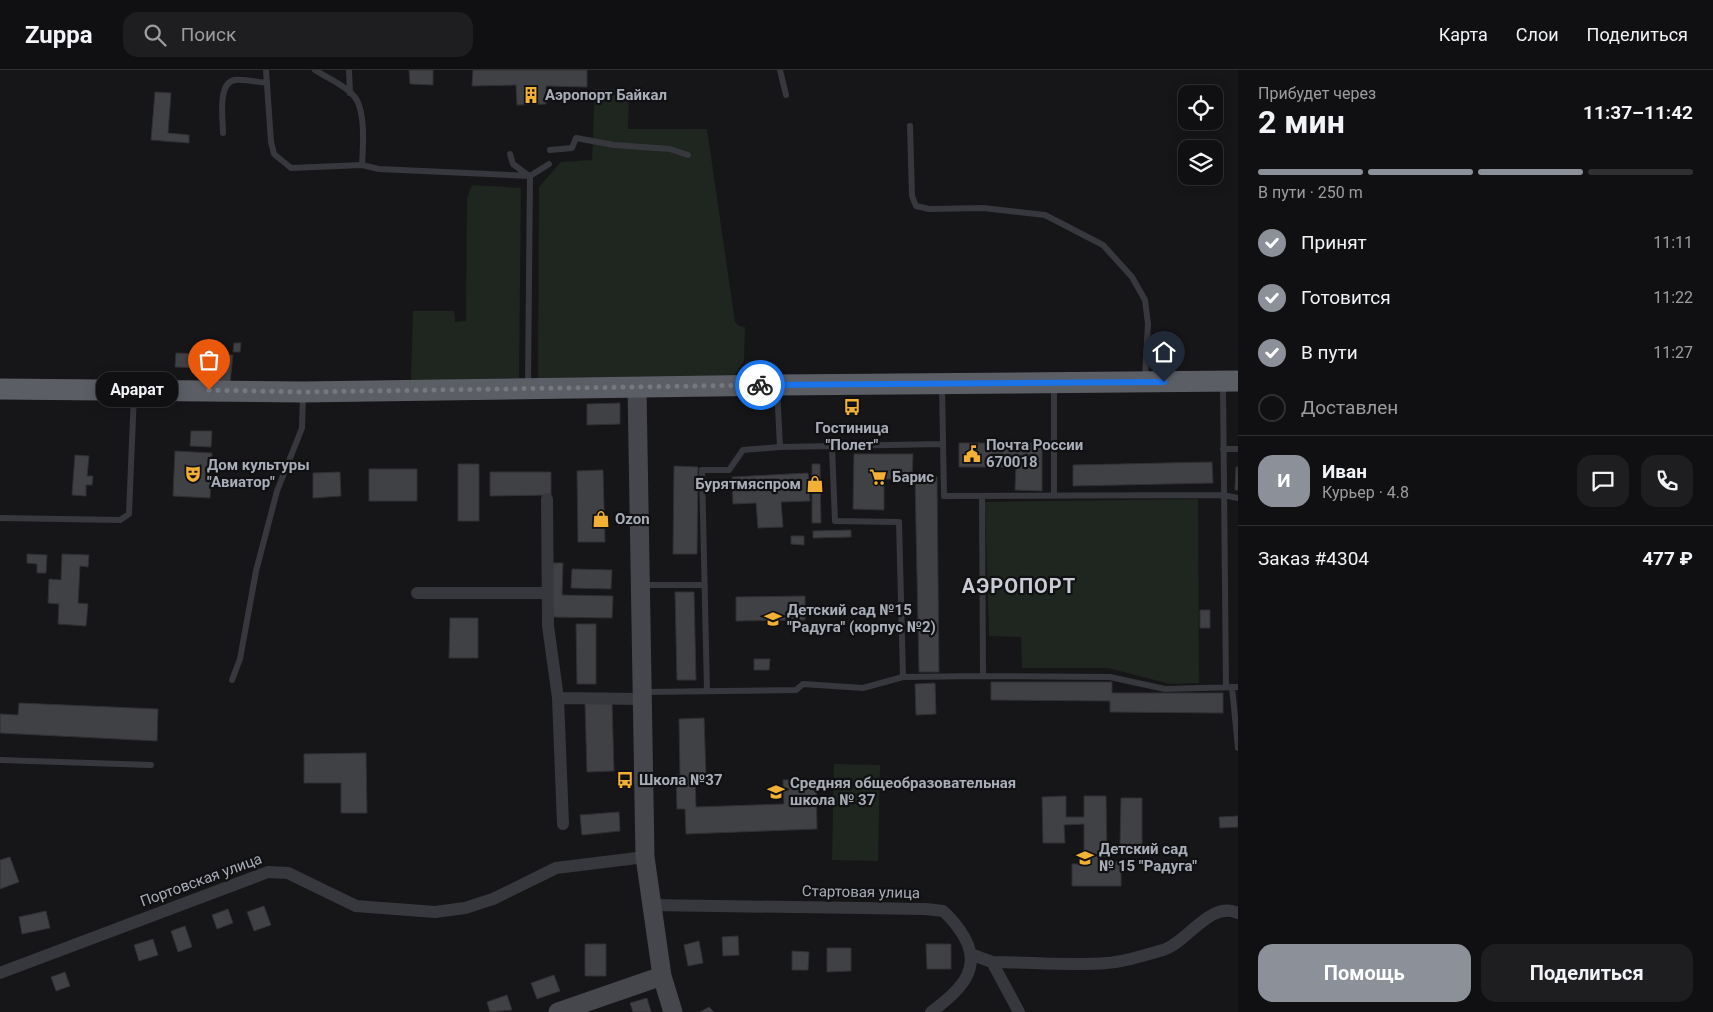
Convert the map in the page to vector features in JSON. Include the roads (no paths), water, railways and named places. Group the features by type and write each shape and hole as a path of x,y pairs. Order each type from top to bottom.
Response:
{"highway":[{"path":"0,389 303,392 1230,381"}],"main road":[{"path":"637,388 645,857 662,976 674,1012"},
{"path":"558,1012 662,976"}],"street":[{"path":"547,499 548,626 558,698 563,824"},
{"path":"417,593 547,593"},
{"path":"558,698 642,695"},
{"name":"Портовская улица","path":"0,973 268,872 288,873 356,906 435,912 465,908 493,899 556,868 645,857"},
{"name":"Стартовая улица","path":"651,905 935,909 949,916 966,938 973,955"},
{"path":"931,1012 960,986 969,972 973,955 992,962 1116,962 1171,947 1205,920 1222,911 1238,913"},
{"path":"992,962 1019,1012"}],"lane":[{"path":"266,70 271,142 274,154 291,168 362,165 379,169 530,176 549,164"},
{"path":"315,70 355,96 360,108 364,144 362,165"},
{"path":"348,70 350,93"},
{"path":"780,70 786,96"},
{"path":"223,133 223,90 227,83 234,80 266,83"},
{"path":"910,126 912,196 916,206 929,210 983,208 1045,215 1103,245 1132,277 1145,300 1148,324 1144,382"},
{"path":"550,150 572,148 576,138 614,145 670,149 688,155"},
{"path":"510,154 513,164 530,176"},
{"path":"528,388 530,176"},
{"path":"1230,381 1223,449 1223,495 1232,687 1238,748"},
{"path":"1054,383 1054,496"},
{"path":"942,384 944,496 1223,495 1238,498"},
{"path":"777,385 780,447"},
{"path":"0,518 120,520 128,514 134,389"},
{"path":"232,680 240,659 256,571 277,491 302,428 303,392"},
{"path":"707,691 702,470 729,470 743,450 780,447 943,444"},
{"path":"832,447 835,521 899,522 903,677"},
{"path":"1223,449 1238,449"},
{"path":"982,496 983,676"},
{"path":"640,584 705,585"},
{"path":"642,695 707,691 796,690 803,684 863,688 903,677 1110,677 1165,689 1232,687"},
{"path":"0,760 151,765"}],"place":[{"name":"Аэропорт Байкал","path":"531,95"},
{"name":"Арарат","path":"209,390"},
{"name":"Гостиница \"Полет\"","path":"852,407"},
{"name":"Почта России 670018","path":"972,454"},
{"name":"Дом культуры \"Авиатор\"","path":"193,474"},
{"name":"Барис","path":"878,477"},
{"name":"Бурятмяспром","path":"815,484"},
{"name":"Ozon","path":"601,519"},
{"name":"Детский сад №15 \"Радуга\" (корпус №2)","path":"773,619"},
{"name":"Школа №37","path":"625,780"},
{"name":"Средняя общеобразовательная школа № 37","path":"776,792"},
{"name":"Детский сад № 15 \"Радуга\"","path":"1085,858"}],"district":[{"name":"АЭРОПОРТ","path":"1019,586"}]}
